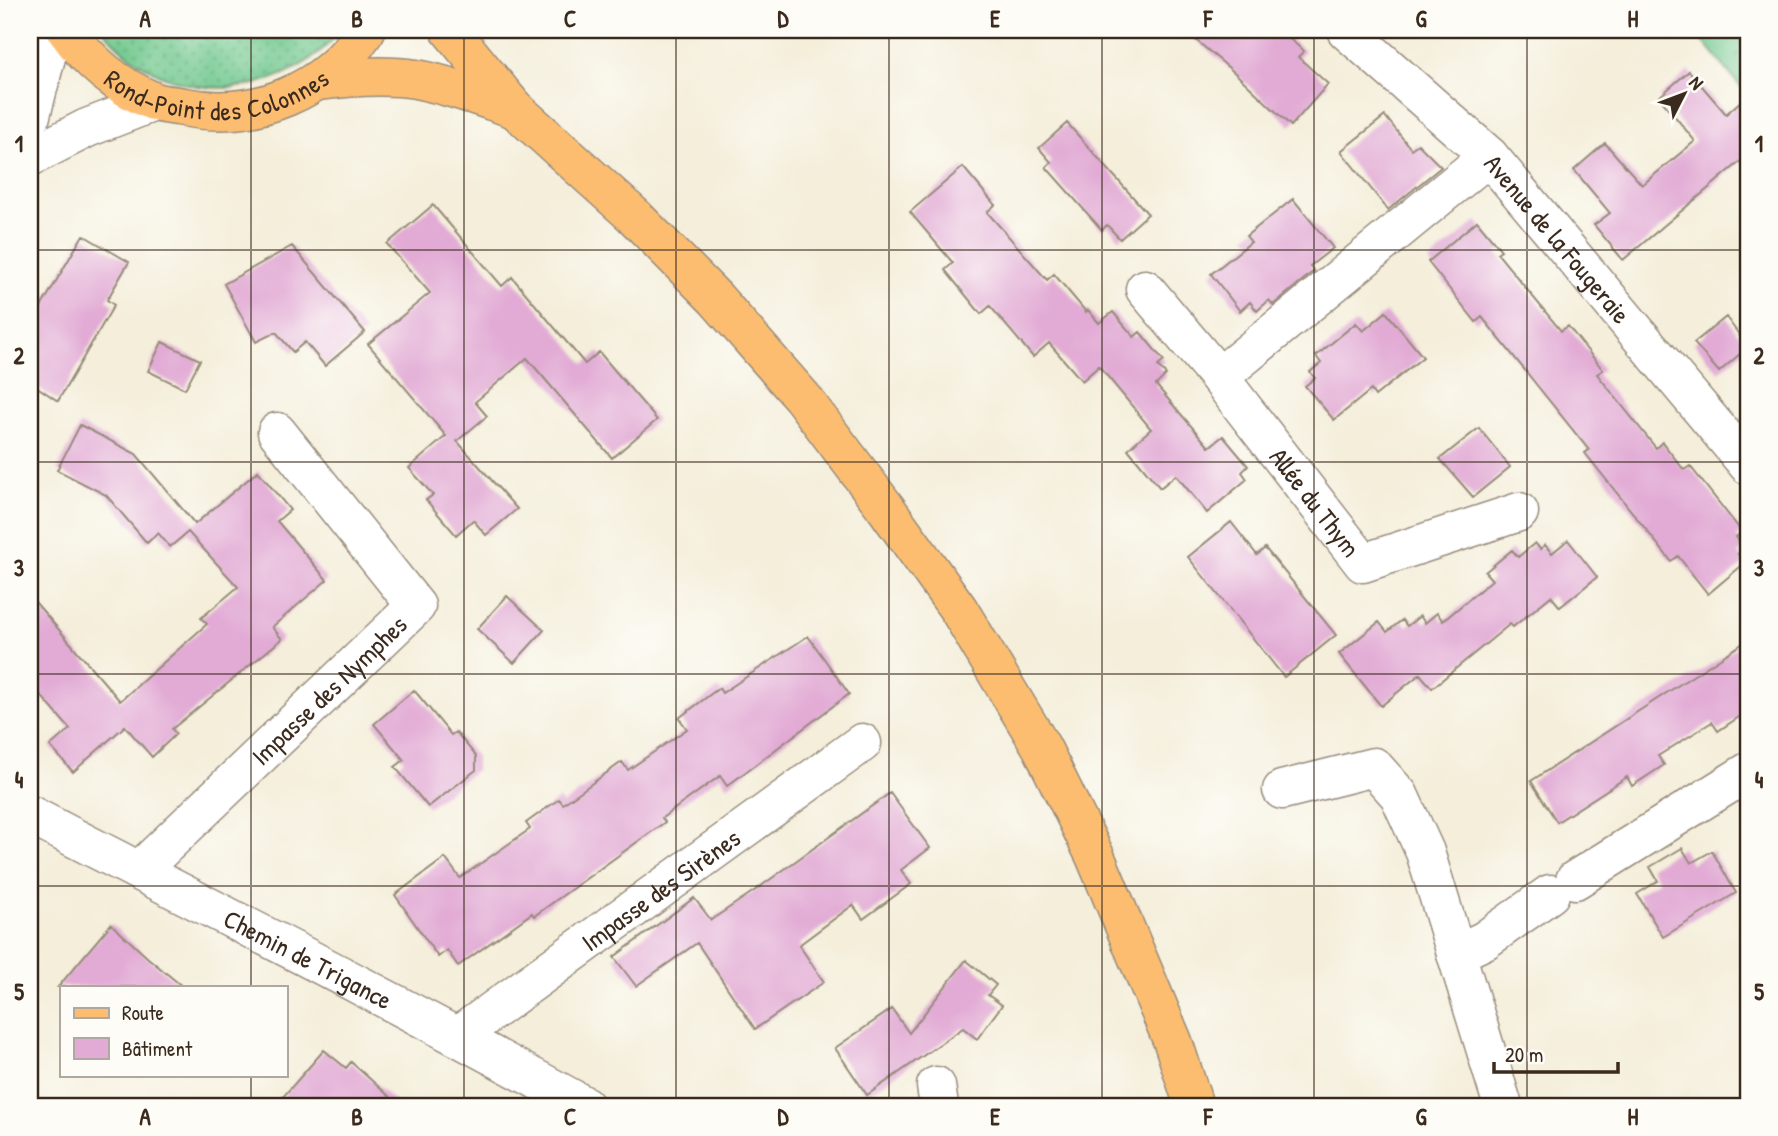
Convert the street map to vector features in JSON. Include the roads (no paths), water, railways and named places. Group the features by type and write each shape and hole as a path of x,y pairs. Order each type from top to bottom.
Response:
{"main road":[{"name":"Rond-Point des Colonnes","path":"66,30 82,52 116,81 154,102 210,112 266,105 318,81 353,50 366,30"},
{"path":"450,30 514,109 633,215 716,299 802,397 886,507 959,610 1042,748 1094,856 1173,1042 1194,1106"},
{"path":"318,81 352,76 415,79 472,94 514,109"}],"street":[{"path":"30,118 54,30"},
{"name":"Avenue de la Fougeraie","path":"1346,30 1489,156 1748,464"},
{"path":"30,157 87,128 154,102"},
{"path":"1219,377 1489,156"},
{"name":"Allée du Thym","path":"1145,289 1219,377 1363,564 1519,512"},
{"name":"Impasse des Nymphes","path":"140,870 416,606 277,432"},
{"name":"Impasse des Sirènes","path":"458,1036 862,743"},
{"path":"1282,790 1374,767 1399,795 1425,852 1503,1106"},
{"path":"1456,954 1485,940 1563,887 1748,772"},
{"name":"Chemin de Trigance","path":"34,825 140,870 458,1036 585,1106"}]}
